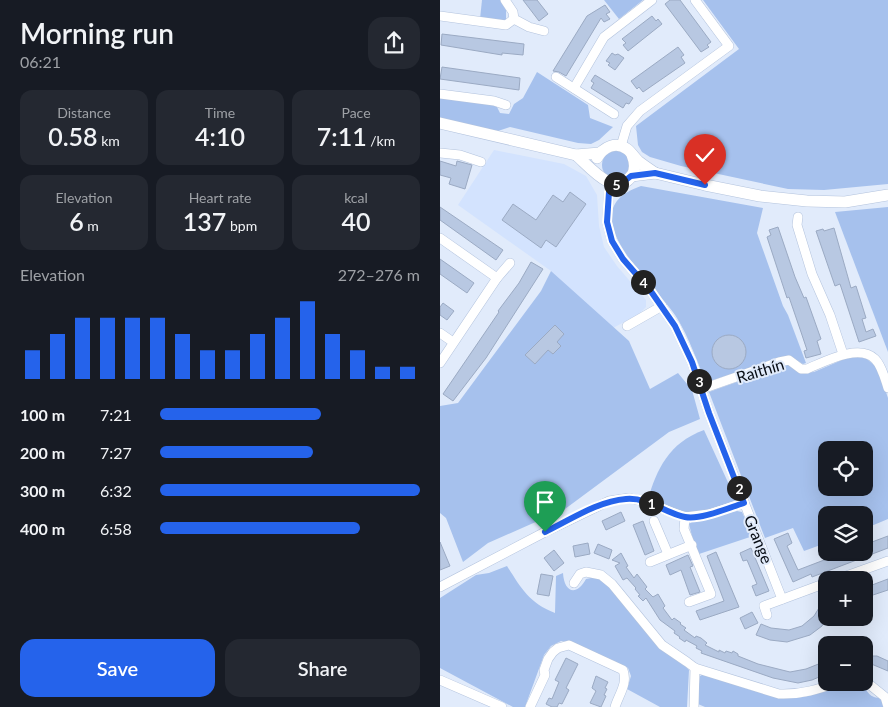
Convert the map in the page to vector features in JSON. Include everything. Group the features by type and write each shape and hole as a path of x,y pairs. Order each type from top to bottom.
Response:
{"main road":[{"path":"440,123 576,155 600,153"},
{"path":"632,155 635,166 631,176 622,183 612,184 602,179 596,164 600,153 609,146 621,146 630,151 632,155 655,173"},
{"path":"576,155 599,174"},
{"path":"631,176 655,173 760,196 807,202 845,202 888,195"}],"street":[{"path":"505,0 514,12 514,19"},
{"path":"574,88 604,37 652,0"},
{"path":"621,146 627,126 640,111 728,46 695,0"},
{"path":"440,16 506,24 514,19"},
{"path":"514,19 529,27 544,31"},
{"path":"556,76 614,114"},
{"path":"440,94 494,101 506,105"},
{"path":"440,153 481,162"},
{"name":"Grange","path":"612,184 609,192 607,222 612,241 623,259 662,306 675,326 702,389 709,413 782,599"},
{"path":"798,217 798,225 812,274 830,315 843,354"},
{"path":"440,238 497,278"},
{"path":"440,363 497,278 510,263"},
{"path":"628,326 662,306"},
{"path":"440,333 453,342"},
{"name":"Raithín","path":"702,389 778,362 789,360 801,368 807,369 843,354 861,352 875,358 882,370 888,388"},
{"path":"440,586 609,501 629,498 642,500 685,517 709,514 744,503"},
{"path":"685,517 684,529 711,594 689,602"},
{"path":"654,521 668,554"},
{"path":"650,562 692,546"},
{"path":"860,571 888,561"},
{"path":"574,583 580,574 586,572 601,575 612,584 662,645 695,668 779,694 808,693 818,689"},
{"path":"767,615 764,606 818,586"},
{"path":"530,707 545,675 544,670 548,659 558,648 569,645 623,670 626,677 614,707"},
{"path":"694,707 695,668"},
{"path":"440,680 490,705 502,707"},
{"path":"873,687 885,697 888,707"}],"shaded area":[{"path":"482,0 500,0 506,10 506,21 480,19"},
{"path":"604,0 643,0 619,19"},
{"path":"703,0 888,0 888,184 824,190 788,189 681,166 650,157 642,152 638,145 636,126 739,49"},
{"path":"537,72 588,105 590,118 613,127 599,140 591,144 578,143 510,127 498,131 440,119 440,97 496,105 500,113 509,114 514,104 523,98"},
{"path":"494,150 564,164 586,176 597,195 599,226 604,247 617,266 646,300 646,307 639,314 613,328 551,271 458,205"},
{"path":"616,151 626,155 630,165 626,175 616,179 606,175 602,165 606,155"},
{"path":"641,186 763,208 757,233 806,363 803,364 791,357 783,357 705,381 692,347 675,315 622,248 613,229 612,212 620,197"},
{"path":"888,207 888,352 835,212"},
{"path":"551,271 629,341 650,389 678,373 692,390 700,419 669,432 565,509 488,543 463,562 446,518 440,513 440,406 458,403 541,291"},
{"path":"849,357 867,359 878,369 888,398 888,519 873,525 873,506 818,506 818,546 804,551 793,528 765,538 709,392 787,364 804,373 814,372"},
{"path":"704,430 737,502 692,517 647,502 655,478 666,458 682,442"},
{"path":"737,511 742,512 753,536 699,554 689,524 693,521"},
{"path":"507,566 521,588 532,600 555,613 556,576 563,573 566,584 571,590 578,588 586,579 596,577 603,580 689,670 687,707 660,707 627,689 631,676 628,668 574,643 561,641 551,646 544,655 525,707 513,707 440,668 440,598 476,575 489,573"},
{"path":"704,674 769,695 783,697 808,696 824,691 867,691 871,696 883,698 884,707 705,707 698,704 697,700 700,676"}],"building":[{"path":"523,0 537,0 548,14 539,21"},
{"path":"670,0 680,0 711,42 707,45 709,47 701,52 665,4"},
{"path":"605,5 610,12 606,14 610,19 604,22 601,18 566,76 553,71 587,16"},
{"path":"652,16 662,24 628,51 623,45 626,43 622,39"},
{"path":"442,34 524,44 523,55 502,53 502,55 441,45"},
{"path":"678,47 684,55 681,57 685,63 643,92 639,87 637,89 631,81"},
{"path":"612,53 624,58 615,70 606,61"},
{"path":"442,67 520,78 519,90 440,79"},
{"path":"595,75 633,98 629,104 626,103 623,108 591,88 594,83 591,81"},
{"path":"440,161 456,166 457,161 472,165 465,189 449,184 451,178 440,175"},
{"path":"570,192 586,204 556,247 546,240 541,248 502,220 513,204 536,220 553,195 563,202"},
{"path":"440,207 503,250 496,260 440,220"},
{"path":"778,227 795,277 804,298 806,297 821,339 817,341 821,354 806,358 804,351 807,350 789,297 787,298 767,237 771,235 769,230"},
{"path":"834,228 851,288 856,286 866,318 862,319 866,332 873,329 876,336 859,342 840,284 835,286 816,231"},
{"path":"440,259 474,283 467,293 440,274"},
{"path":"531,262 543,269 486,358 453,401 443,394 498,311 519,283"},
{"path":"443,303 454,311 447,320 440,315 440,307"},
{"path":"555,325 564,334 557,342 561,346 553,354 548,350 535,364 525,355"},
{"path":"729,335 736,336 741,340 745,345 745,359 741,364 736,368 729,369 722,368 717,364 713,359 712,352 713,345 717,340 722,336"},
{"path":"621,512 625,521 606,530 602,521"},
{"path":"643,521 654,551 645,555 633,525"},
{"path":"788,533 792,543 787,546 798,570 822,561 854,561 828,571 818,571 818,575 812,577 811,574 793,582 774,539"},
{"path":"888,536 888,548 873,554 873,542"},
{"path":"440,542 450,566 440,570"},
{"path":"588,543 590,554 575,557 573,546"},
{"path":"598,544 612,550 609,559 594,553"},
{"path":"751,548 769,591 756,596 752,586 757,584 747,560 743,561 740,553"},
{"path":"554,550 564,563 554,571 544,558"},
{"path":"716,552 739,607 700,620 696,611 724,601 707,556"},
{"path":"621,553 628,566 626,567 634,578 637,574 647,587 645,589 653,597 658,594 665,606 663,608 672,620 674,618 681,623 686,628 684,630 695,638 696,636 701,638 707,643 705,645 719,652 719,650 725,653 726,651 732,653 733,651 738,656 758,664 790,672 818,664 818,677 798,683 773,678 701,653 702,651 696,648 697,646 679,638 674,633 675,631 660,620 646,598 643,601 638,596 640,595 636,588 627,578 623,580 615,566 620,563 612,560"},
{"path":"688,555 693,566 690,567 700,592 690,595 681,570 670,575 666,565"},
{"path":"541,574 553,576 549,596 537,594"},
{"path":"888,579 888,590 873,595 873,585"},
{"path":"818,610 818,626 822,626 810,635 787,642 770,640 756,635 761,624 771,628 789,630 802,626 814,616"},
{"path":"752,612 758,623 745,629 740,618"},
{"path":"873,656 888,661 888,671 873,665"},
{"path":"566,658 578,664 566,688 569,690 562,704 559,703 557,707 552,707 546,704 549,698 552,699 559,682 555,680"},
{"path":"596,676 608,682 604,695 606,696 601,707 590,703 596,691 592,688"}],"route":[{"path":"545,532 609,501 629,498 642,500 685,517 709,514 744,503 709,413 692,362 675,326 650,290 623,259 612,241 607,222 609,192 612,184 622,183 631,176 655,173 705,185"}]}
